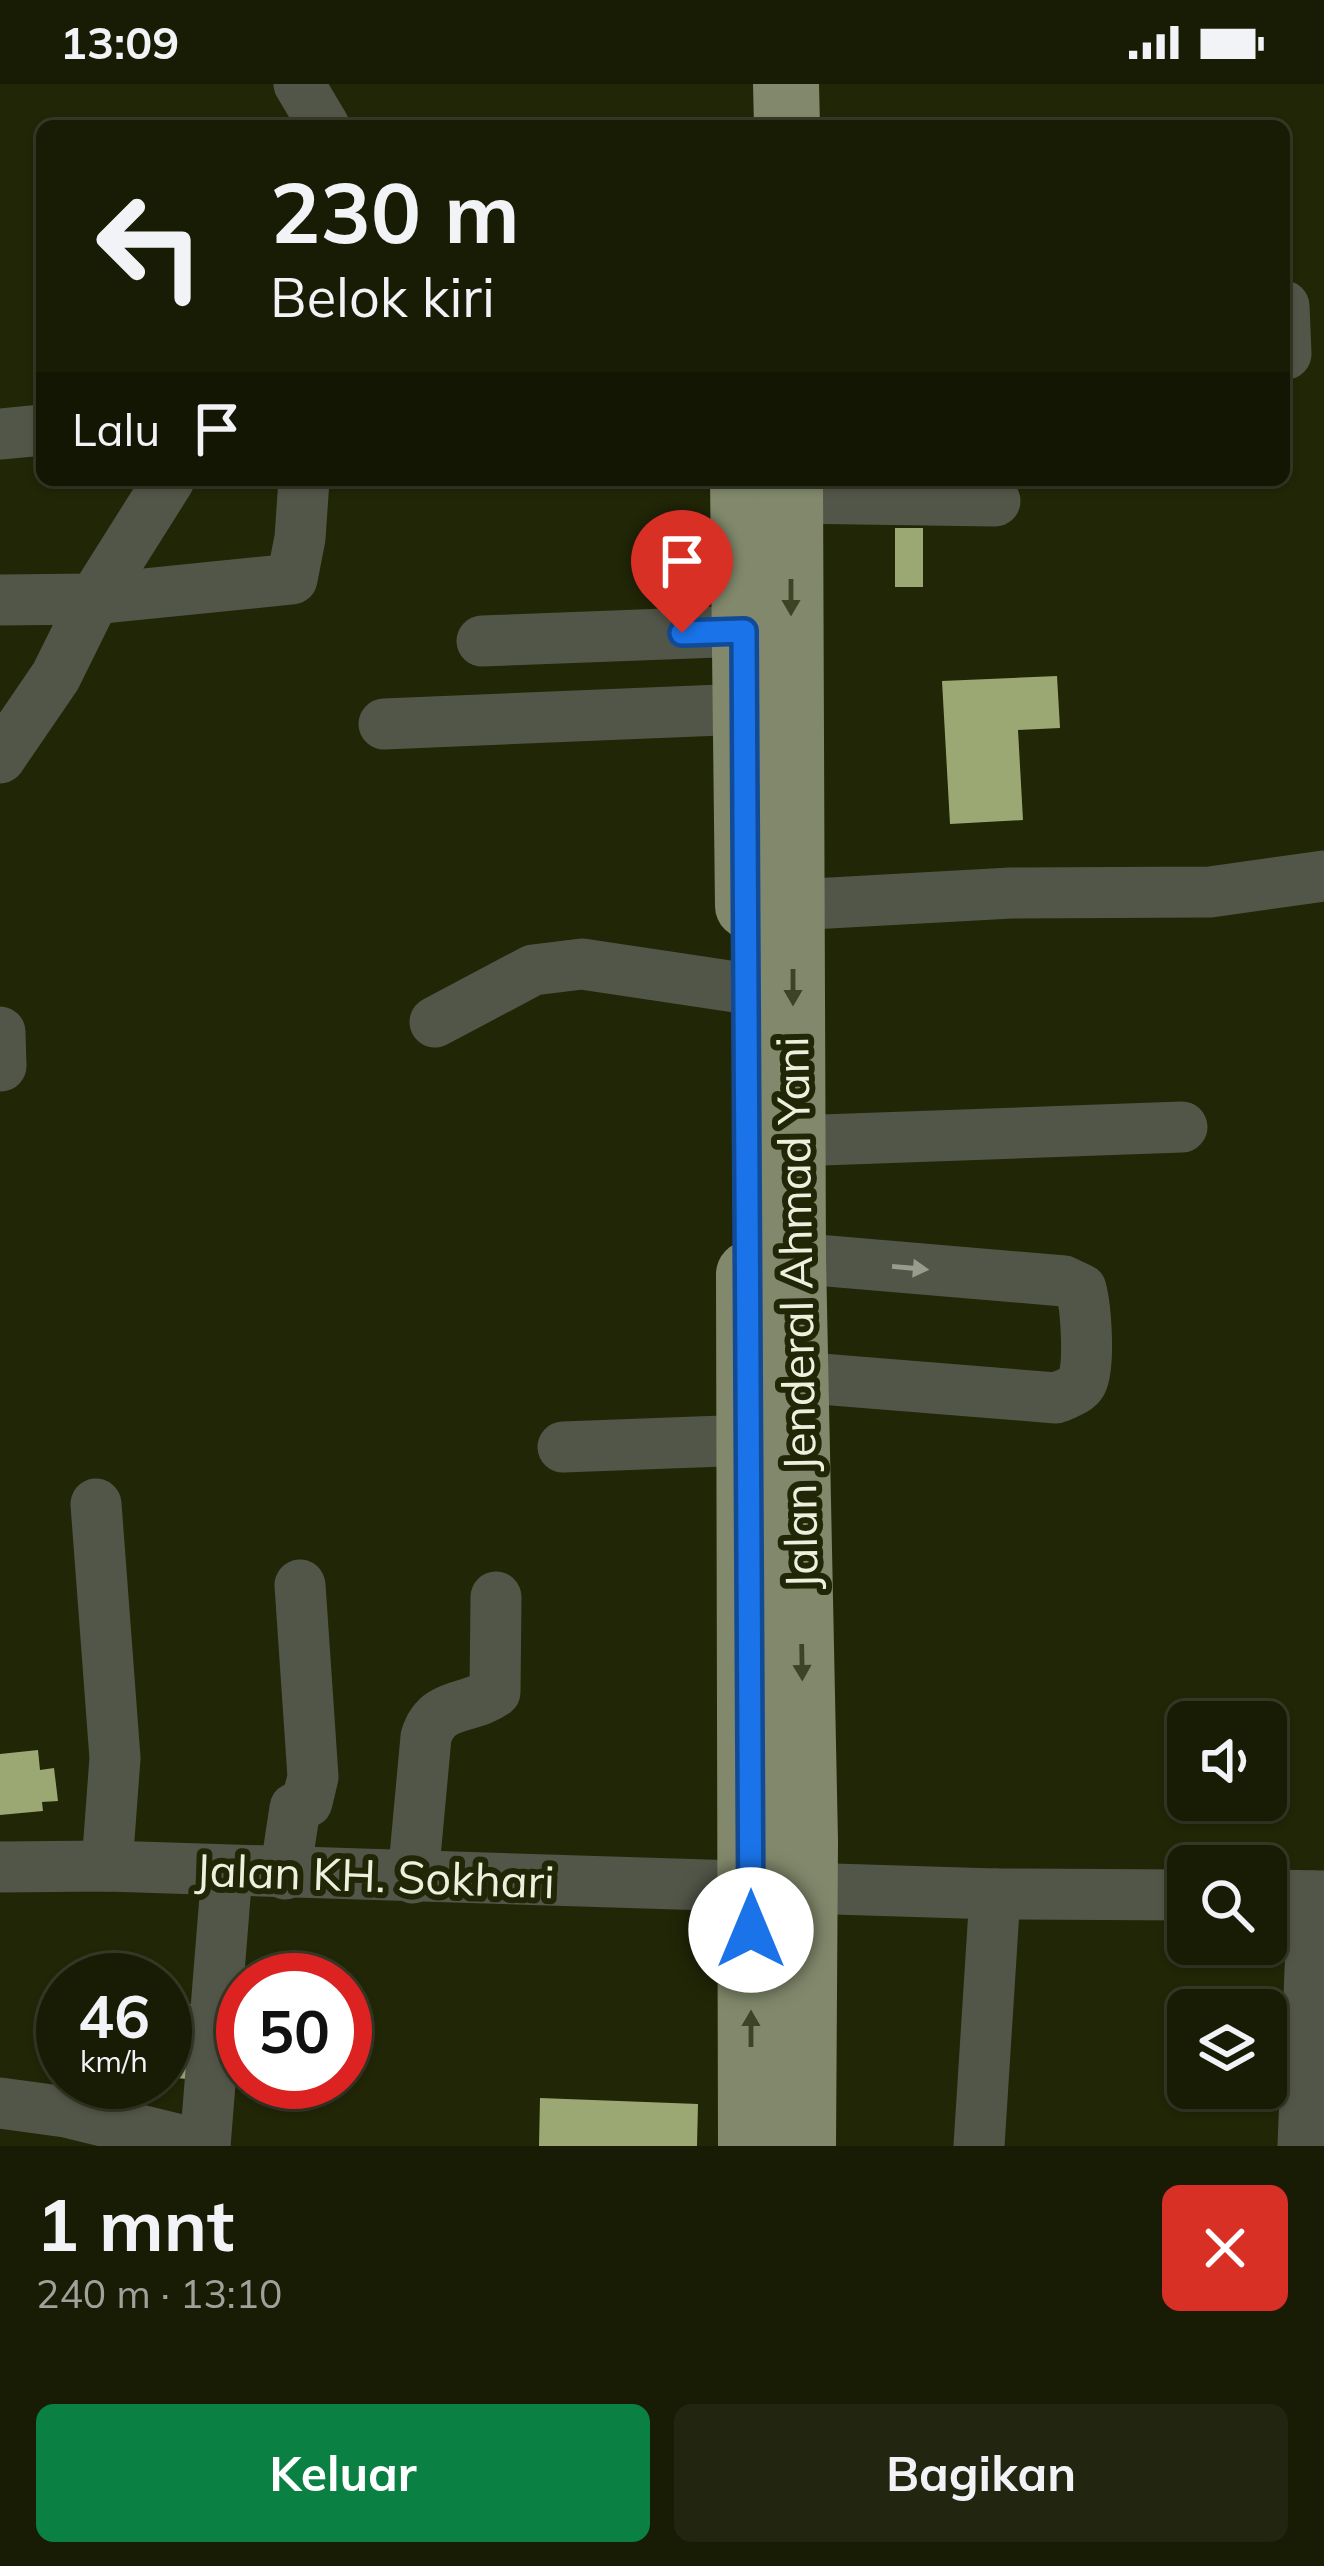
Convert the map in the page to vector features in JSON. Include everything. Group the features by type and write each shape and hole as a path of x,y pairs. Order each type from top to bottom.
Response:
{"main road":[{"path":"741,84 742,120"},
{"path":"787,84 787,120"},
{"name":"Jalan Jenderal Ahmad Yani","path":"751,2146 777,1888 796,1377 794,1142 745,710 744,631 774,486"},
{"name":"Jalan Jenderal Ahmad Yani","path":"774,486 770,907 749,989 749,1440 777,1888 803,2146"}],"street":[{"path":"299,84 321,120"},
{"path":"0,434 36,431"},
{"path":"0,758 56,676 94,599 165,486"},
{"path":"0,600 94,599 292,579 303,486"},
{"path":"774,486 995,501"},
{"path":"482,641 744,631"},
{"path":"384,724 745,710"},
{"path":"770,907 1011,893 1210,892 1324,876"},
{"path":"435,1022 533,970 582,964 749,989"},
{"path":"0,1032 2,1066"},
{"path":"794,1142 1182,1127"},
{"path":"793,1258 1064,1281 1081,1289 1086,1308 1083,1380 1074,1391 1056,1398 796,1377"},
{"path":"562,1447 749,1440"},
{"path":"96,1504 115,1758 107,1866"},
{"path":"284,1874 290,1819 295,1808 308,1802 313,1777 300,1585"},
{"path":"413,1878 426,1737 430,1724 443,1712 495,1692 496,1597"},
{"name":"Jalan KH. Sokhari","path":"0,1867 1167,1895"},
{"path":"0,2103 66,2112 205,2146 227,1872"},
{"path":"980,2146 995,1894"},
{"path":"1301,1896 1303,2146"}],"building":[{"path":"895,528 923,528 923,587 895,587"},
{"path":"1057,676 1060,728 1018,730 1023,820 950,824 942,681"},
{"path":"38,1750 40,1770 54,1768 58,1801 42,1802 43,1811 0,1815 0,1754"},
{"path":"192,2004 206,2006 198,2080 192,2079"},
{"path":"540,2098 698,2104 697,2146 539,2146"}],"route":[{"path":"682,633 744,631 751,1930"}]}
